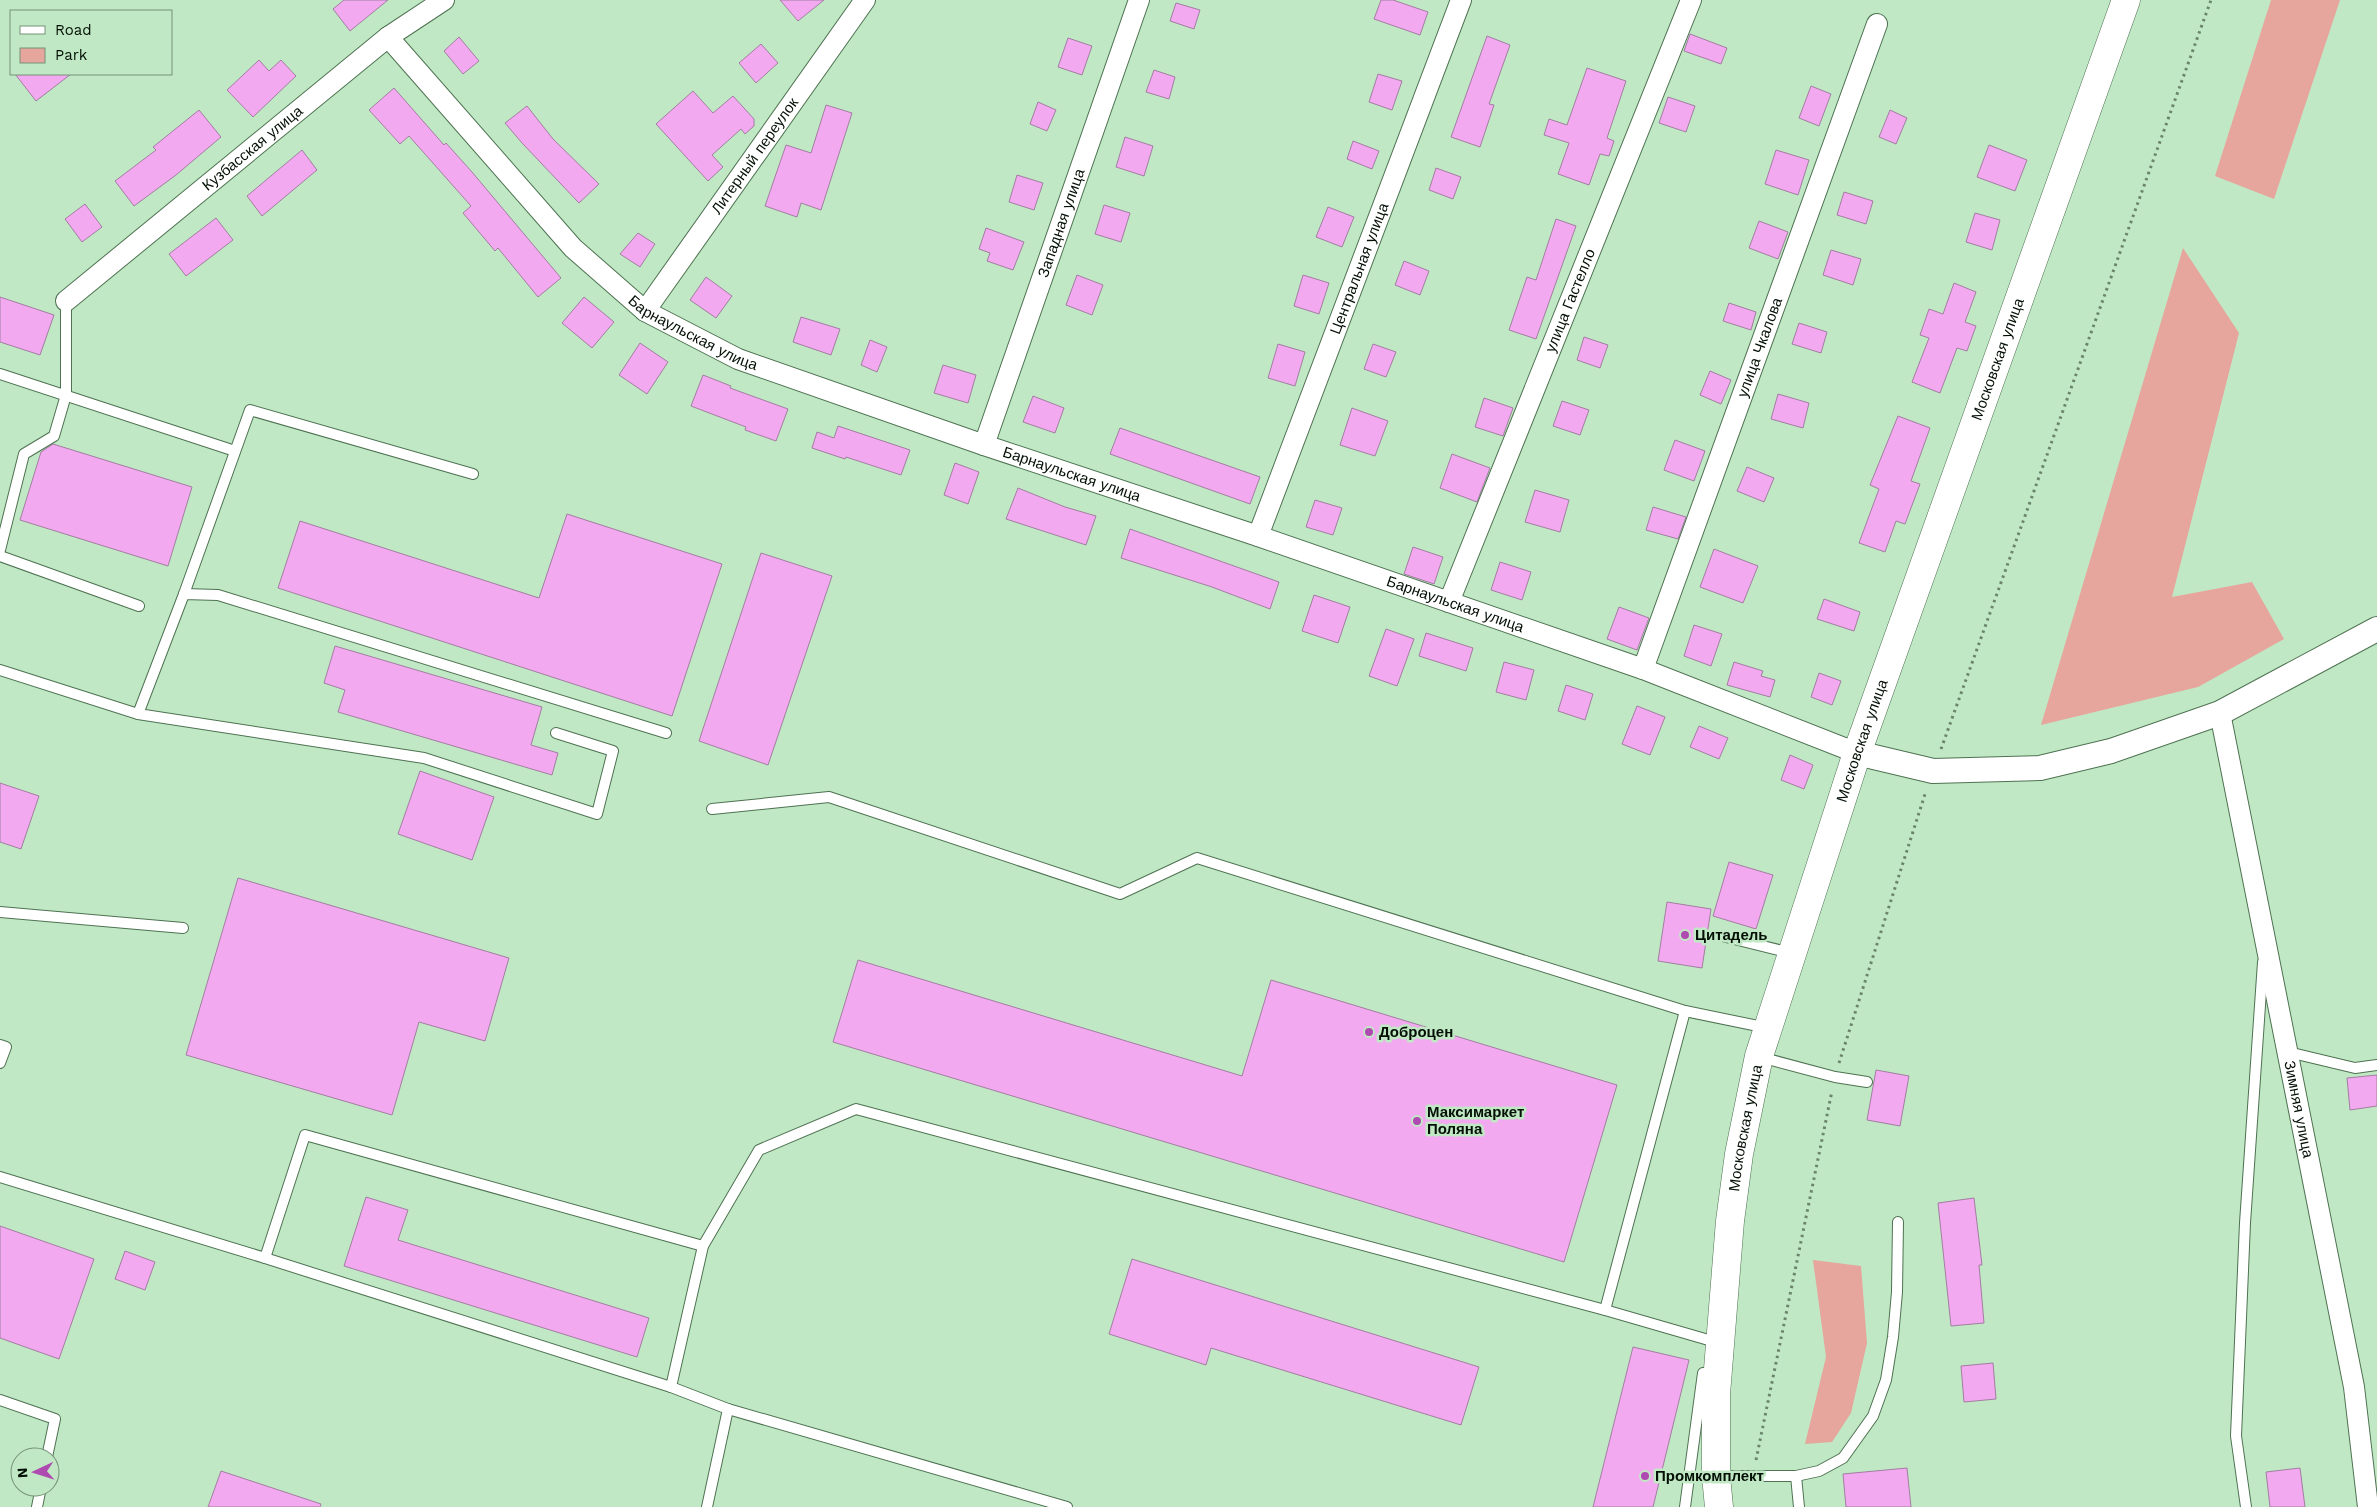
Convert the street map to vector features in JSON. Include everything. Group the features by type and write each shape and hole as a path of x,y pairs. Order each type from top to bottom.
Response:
{"main road":[{"name":"Московская улица","path":"1719,1507 1716,1476 1716,1394 1720,1343 1739,1154 1759,1056 1857,753 2126,0"}],"street":[{"name":"Кузбасская улица","path":"66,301 388,37 444,0"},
{"name":"Литерный переулок","path":"644,311 866,0"},
{"name":"Западная улица","path":"984,445 1139,0"},
{"name":"Центральная улица","path":"1258,536 1462,0"},
{"name":"улица Гастелло","path":"1449,602 1691,0"},
{"name":"улица Чкалова","path":"1643,669 1877,24"},
{"name":"Барнаульская улица","path":"388,37 572,248 644,311 738,359 984,445 1258,536 1643,669 1857,753"},
{"path":"1857,753 1933,771 2040,768 2111,751 2220,713 2377,629"},
{"name":"Зимняя улица","path":"2220,713 2354,1387 2368,1507"}],"lane":[{"path":"0,550 24,454 54,436 66,395 66,301"},
{"path":"0,374 235,451"},
{"path":"138,714 184,594 250,410 473,474"},
{"path":"0,556 139,606"},
{"path":"184,594 218,595 666,734"},
{"path":"0,670 138,714 424,758 598,814 613,751 556,733"},
{"path":"712,809 829,797 1120,894 1197,858 1685,1011 1769,1028"},
{"path":"0,912 183,928"},
{"path":"1722,936 1792,953"},
{"path":"2246,1507 2236,1436 2245,1223 2264,941"},
{"path":"1606,1310 1685,1011"},
{"path":"0,1045 6,1047 0,1063"},
{"path":"2288,1052 2355,1068 2377,1065"},
{"path":"1759,1056 1835,1077 1867,1082"},
{"path":"671,1387 703,1246 759,1150 856,1109 1606,1310 1720,1343"},
{"path":"265,1258 305,1135 703,1246"},
{"path":"0,1177 265,1258 671,1387 728,1409 1067,1507"},
{"path":"1716,1476 1796,1476 1819,1471 1843,1458 1873,1416 1886,1380 1893,1337 1897,1292 1898,1222"},
{"path":"1684,1507 1703,1373"},
{"path":"0,1400 55,1418 49,1447"},
{"path":"707,1507 728,1409"},
{"path":"1796,1476 1799,1507"}],"path":[{"path":"1756,1462 1835,1077 1933,771 2211,0"}],"green space":[{"path":"2271,0 2340,0 2274,199 2215,176"},
{"path":"2183,248 2239,333 2172,597 2252,582 2284,639 2198,687 2041,725"},
{"path":"1813,1260 1861,1266 1867,1343 1851,1413 1832,1442 1805,1444 1826,1357"}],"building":[{"path":"344,0 388,0 350,31 333,9"},
{"path":"780,0 824,0 798,21"},
{"path":"1381,0 1393,0 1428,12 1420,35 1374,19"},
{"path":"1176,3 1200,10 1194,29 1170,21"},
{"path":"1690,34 1727,48 1721,64 1684,51"},
{"path":"1487,36 1510,45 1489,104 1494,105 1480,147 1451,137"},
{"path":"459,37 479,61 463,74 444,51"},
{"path":"1068,38 1092,46 1082,75 1058,67"},
{"path":"761,44 778,63 756,83 739,63"},
{"path":"259,60 269,71 281,60 296,76 253,117 227,90"},
{"path":"1587,68 1626,81 1607,138 1614,141 1609,156 1600,154 1589,185 1558,174 1569,143 1544,135 1549,119 1567,125"},
{"path":"1154,70 1175,77 1169,99 1146,92"},
{"path":"1378,74 1402,81 1392,110 1369,102"},
{"path":"16,75 70,75 36,101"},
{"path":"1811,86 1831,94 1819,126 1799,118"},
{"path":"394,88 444,145 446,143 472,172 561,278 538,297 498,248 495,251 463,213 471,206 409,136 400,144 369,110"},
{"path":"693,91 713,113 733,96 754,119 754,126 745,134 741,129 712,155 723,167 708,181 656,124"},
{"path":"1668,97 1695,106 1686,132 1659,123"},
{"path":"1038,102 1056,110 1047,131 1030,124"},
{"path":"826,105 852,113 821,210 801,203 797,217 765,206 786,145 811,153"},
{"path":"527,106 553,139 599,184 579,203 505,123"},
{"path":"199,110 221,137 176,175 134,206 115,181 156,150 153,147"},
{"path":"1890,110 1907,118 1896,144 1879,137"},
{"path":"1125,137 1153,146 1144,176 1116,167"},
{"path":"1353,141 1379,151 1372,169 1347,159"},
{"path":"1989,145 2027,160 2015,191 1977,177"},
{"path":"302,150 317,170 262,216 247,196"},
{"path":"1776,150 1809,160 1798,195 1765,184"},
{"path":"1436,168 1461,177 1453,199 1429,190"},
{"path":"1017,175 1043,183 1034,210 1009,202"},
{"path":"1844,192 1873,201 1866,224 1837,215"},
{"path":"85,204 102,227 82,242 65,219"},
{"path":"1104,205 1130,213 1121,242 1095,234"},
{"path":"1328,207 1354,217 1342,247 1316,237"},
{"path":"1975,213 2000,220 1992,250 1966,242"},
{"path":"216,218 233,240 186,276 169,254"},
{"path":"1556,219 1576,226 1536,339 1509,330 1527,277 1536,280"},
{"path":"1759,221 1788,232 1778,259 1749,248"},
{"path":"986,228 1024,242 1013,270 987,261 990,253 979,249"},
{"path":"638,233 655,244 640,267 620,254"},
{"path":"1831,250 1861,259 1853,285 1823,275"},
{"path":"1404,261 1429,271 1420,295 1395,285"},
{"path":"1077,275 1103,285 1092,315 1066,305"},
{"path":"1303,275 1329,283 1319,314 1294,306"},
{"path":"706,277 732,296 716,318 690,300"},
{"path":"1954,283 1976,292 1965,322 1976,326 1967,351 1957,348 1940,393 1912,382 1929,338 1920,335 1929,309 1943,314"},
{"path":"0,297 54,315 40,355 0,342"},
{"path":"584,297 614,322 592,348 562,323"},
{"path":"1729,303 1756,312 1751,330 1723,321"},
{"path":"801,317 840,329 831,355 793,342"},
{"path":"1799,323 1827,332 1821,353 1792,344"},
{"path":"1584,337 1608,345 1600,368 1577,360"},
{"path":"870,340 887,347 877,372 861,365"},
{"path":"640,343 668,362 647,394 619,375"},
{"path":"1278,344 1305,352 1295,386 1268,378"},
{"path":"1373,344 1396,352 1386,377 1364,369"},
{"path":"943,365 976,375 968,403 934,393"},
{"path":"1710,371 1731,380 1721,404 1700,395"},
{"path":"703,375 731,386 730,388 788,409 776,441 745,430 746,427 691,406"},
{"path":"1778,394 1809,403 1803,428 1771,419"},
{"path":"1033,396 1064,408 1055,433 1023,422"},
{"path":"1484,398 1513,408 1503,436 1475,427"},
{"path":"1562,401 1589,410 1580,435 1553,426"},
{"path":"1352,408 1388,421 1375,456 1340,445"},
{"path":"1898,416 1930,428 1911,481 1920,484 1905,524 1896,521 1885,552 1859,543 1879,489 1870,485"},
{"path":"838,426 910,450 901,475 812,448 817,432 834,438"},
{"path":"1120,428 1260,477 1250,504 1110,454"},
{"path":"1675,440 1705,451 1694,481 1664,470"},
{"path":"53,444 192,487 168,566 20,520 41,452"},
{"path":"1452,454 1490,468 1477,502 1440,488"},
{"path":"955,463 979,472 968,504 944,495"},
{"path":"1747,467 1774,478 1764,502 1737,491"},
{"path":"1018,488 1065,507 1096,516 1086,545 1006,519"},
{"path":"1535,490 1569,500 1560,532 1525,522"},
{"path":"1315,500 1342,508 1333,535 1306,527"},
{"path":"1653,507 1686,517 1678,539 1646,530"},
{"path":"567,514 722,564 672,716 278,588 300,521 539,598"},
{"path":"1130,529 1279,582 1270,609 1212,587 1121,558"},
{"path":"1413,547 1443,557 1434,584 1404,574"},
{"path":"1714,549 1758,566 1743,603 1700,587"},
{"path":"761,553 832,576 768,765 699,741"},
{"path":"1500,562 1531,572 1522,600 1491,590"},
{"path":"1314,595 1350,607 1338,643 1302,631"},
{"path":"1824,599 1860,612 1854,631 1817,619"},
{"path":"1619,607 1649,618 1637,650 1607,639"},
{"path":"1694,625 1722,634 1711,666 1684,656"},
{"path":"1386,629 1414,639 1397,686 1369,676"},
{"path":"1426,633 1473,648 1466,671 1419,656"},
{"path":"335,646 542,707 531,745 558,753 552,775 338,712 345,690 324,683"},
{"path":"1504,662 1534,670 1526,700 1496,692"},
{"path":"1734,662 1763,671 1761,676 1775,680 1770,697 1727,685"},
{"path":"1819,673 1841,681 1832,705 1811,697"},
{"path":"1566,685 1593,694 1585,720 1558,711"},
{"path":"1637,706 1665,717 1650,755 1622,744"},
{"path":"1699,726 1728,738 1719,759 1690,747"},
{"path":"1790,755 1813,765 1804,789 1781,780"},
{"path":"420,771 494,797 472,860 398,834"},
{"path":"0,783 39,796 21,849 0,842"},
{"path":"1729,862 1773,875 1756,929 1713,916"},
{"path":"238,878 509,958 485,1041 419,1022 392,1115 186,1055"},
{"name":"Цитадель","path":"1667,902 1711,909 1702,968 1658,961"},
{"name":"Максимаркет Поляна","path":"858,960 1242,1076 1271,980 1617,1085 1564,1262 833,1042"},
{"path":"1876,1070 1909,1076 1900,1126 1867,1120"},
{"path":"2377,1075 2377,1106 2350,1110 2347,1078"},
{"path":"366,1197 408,1210 398,1240 649,1318 637,1357 344,1266"},
{"path":"1974,1198 1982,1265 1979,1265 1984,1323 1951,1326 1938,1203"},
{"path":"0,1226 94,1259 59,1359 0,1338"},
{"path":"125,1251 155,1262 145,1290 115,1279"},
{"path":"1132,1259 1479,1367 1461,1425 1211,1348 1206,1365 1109,1334"},
{"path":"1633,1347 1689,1360 1653,1507 1593,1507"},
{"path":"1993,1363 1996,1399 1964,1402 1961,1366"},
{"path":"1907,1468 1911,1507 1846,1507 1843,1474"},
{"path":"2300,1468 2305,1507 2270,1507 2266,1472"},
{"path":"221,1471 321,1504 320,1507 208,1507"}],"place":[{"name":"Цитадель","path":"1685,935"},
{"name":"Доброцен","path":"1369,1032"},
{"name":"Максимаркет Поляна","path":"1417,1121"},
{"name":"Промкомплект","path":"1645,1476"}]}
